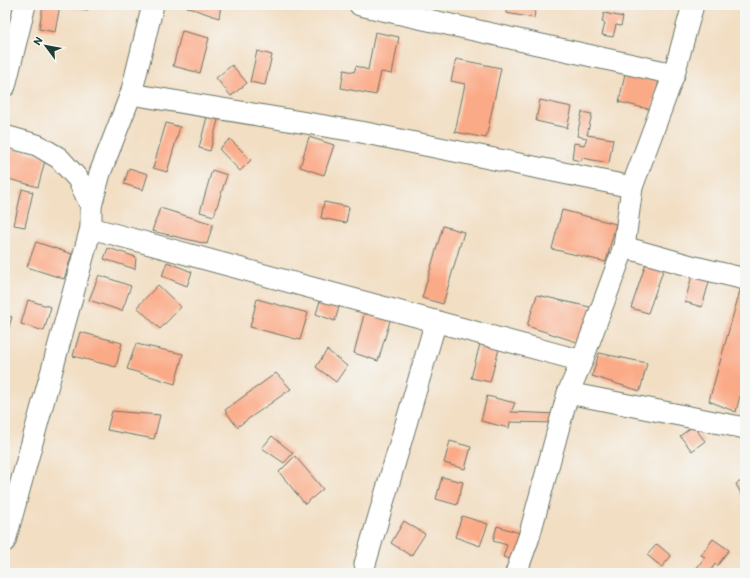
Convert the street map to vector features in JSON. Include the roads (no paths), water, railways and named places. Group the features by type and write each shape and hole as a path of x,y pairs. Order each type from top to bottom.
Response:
{"street":[{"path":"5,86 25,5"},
{"path":"5,541 91,228 91,206 100,173 131,94 153,5"},
{"path":"360,5 674,74"},
{"path":"516,573 529,537 568,393 582,361 624,247 632,187 674,74 693,5"},
{"path":"131,94 361,132 632,187"},
{"path":"5,136 37,145 59,158 78,179 91,206"},
{"path":"78,179 100,173"},
{"path":"91,228 582,361"},
{"path":"624,247 745,279"},
{"path":"365,564 436,321"},
{"path":"568,393 745,428"}]}
